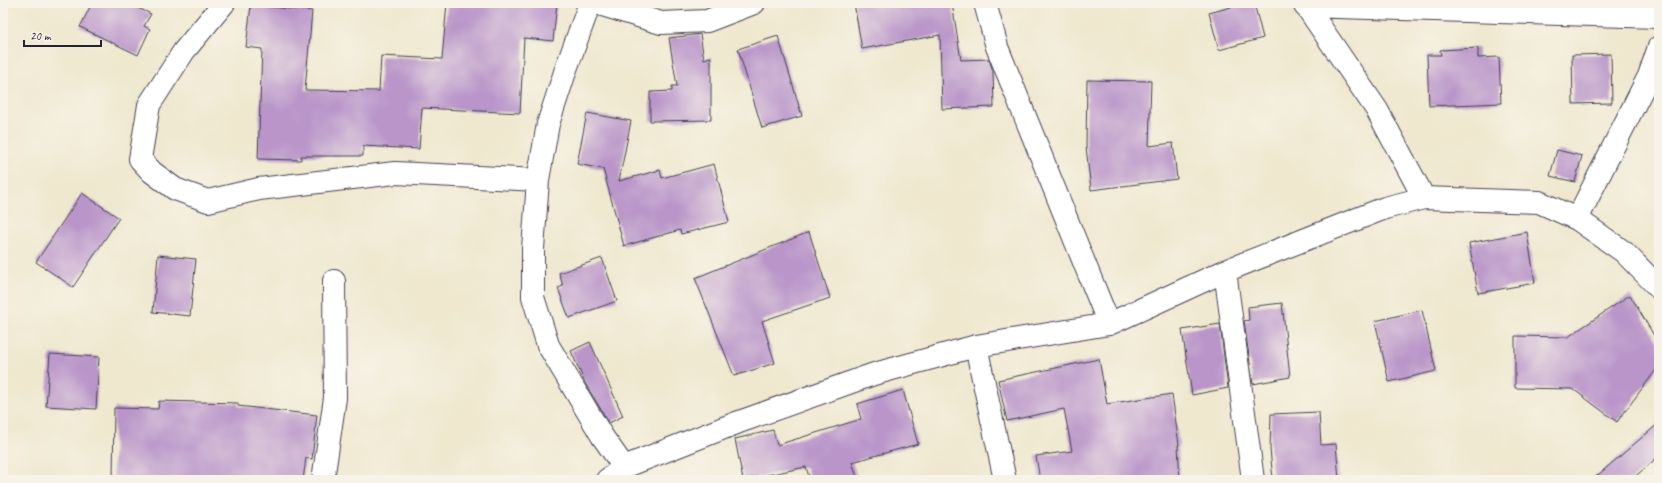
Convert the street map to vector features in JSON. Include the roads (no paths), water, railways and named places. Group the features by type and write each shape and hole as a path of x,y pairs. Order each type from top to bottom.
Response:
{"street":[{"path":"224,3 184,51 149,105 140,159 152,172 175,189 208,201 259,190 395,173 538,180"},
{"path":"590,3 548,124 538,180 533,249 533,297 548,344 602,436 615,474 739,422 874,374 976,346 1109,324 1225,271 1385,208 1424,198 1539,202 1577,220 1624,252 1659,288"},
{"path":"596,3 661,23 707,21 754,3"},
{"path":"985,3 997,47 1109,324"},
{"path":"1305,4 1659,17"},
{"path":"1305,4 1377,110 1424,198"},
{"path":"1577,220 1649,76 1659,47"},
{"path":"1225,271 1253,480"},
{"path":"323,480 334,398 334,281"},
{"path":"976,346 1005,480"}]}
